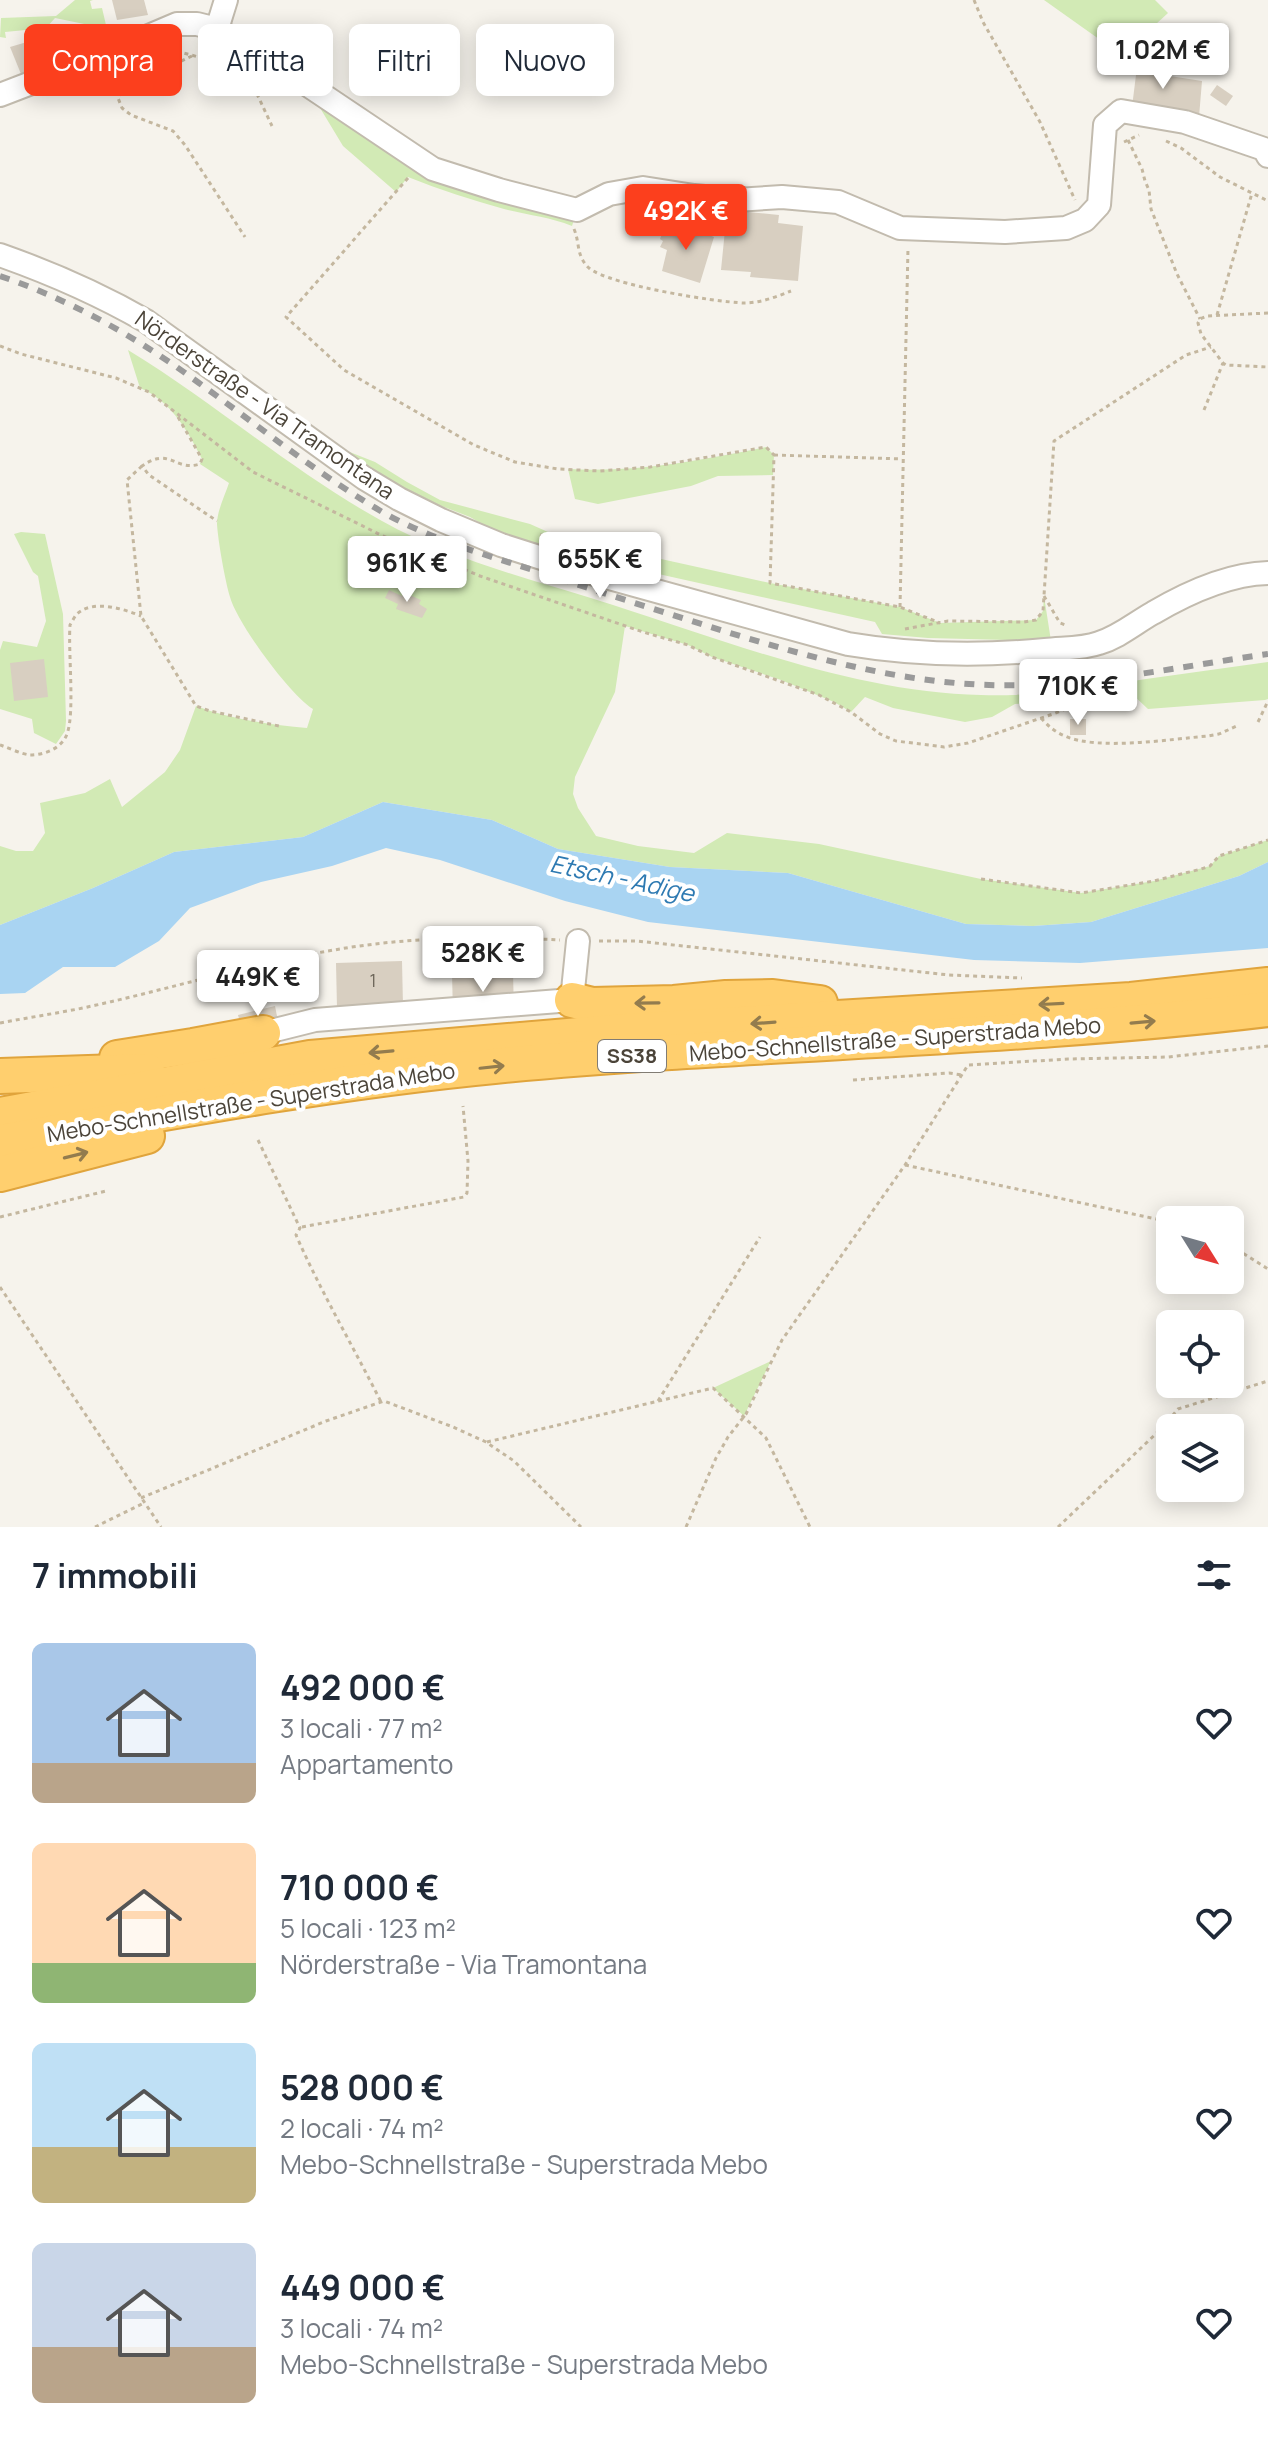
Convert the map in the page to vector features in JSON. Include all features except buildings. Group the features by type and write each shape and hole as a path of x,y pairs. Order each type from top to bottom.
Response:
{"highway":[{"name":"Mebo-Schnellstraße - Superstrada Mebo","path":"0,1115 310,1058 626,1031 1131,1000 1268,985"},
{"path":"572,1000 592,1005 773,997 808,1003 922,1001 947,1011"},
{"name":"Mebo-Schnellstraße - Superstrada Mebo","path":"0,1142 197,1107 509,1065 1137,1023 1268,1009"},
{"path":"0,1067 95,1061 263,1033"},
{"path":"0,1076 151,1071 278,1053 310,1058"},
{"path":"0,1174 202,1122 337,1100 373,1081"}],"street":[{"path":"219,24 226,0"},
{"path":"0,95 24,86"},
{"path":"324,96 433,169 577,210 609,194 643,188 736,200 782,197 838,202 900,228 1005,232 1066,228 1085,220 1099,205 1105,125 1121,111 1185,122 1264,149 1268,156"},
{"name":"Nörderstraße - Via Tramontana","path":"0,255 62,278 146,321 364,478 467,533 573,568 848,644 923,652 1008,653 1084,648 1116,636 1189,593 1225,580 1268,573"},
{"path":"263,1033 315,1020 572,1000 578,941"}],"path":[{"path":"974,0 983,22 1040,122 1085,220"},
{"path":"182,53 239,68 250,79 272,126"},
{"path":"192,56 123,89 118,98 122,108 131,115 173,131 245,237"},
{"path":"1118,144 1142,134"},
{"path":"1162,139 1181,148 1220,177 1268,201"},
{"path":"1128,140 1142,169 1151,209 1177,274 1200,319 1201,334 1223,363 1268,367"},
{"path":"408,177 286,317 344,370 474,445 515,462 558,469 600,471 650,467 766,447 774,455 903,459"},
{"path":"1217,315 1252,193"},
{"path":"572,226 581,260 592,270 609,277 686,297 746,303 776,298 791,291"},
{"path":"900,607 908,228"},
{"path":"1200,319 1217,315 1268,313"},
{"path":"902,629 940,623 1036,620 1043,611 1054,441 1186,355 1211,347"},
{"path":"1204,410 1223,363"},
{"path":"176,413 202,459 200,464 194,466 154,458 127,480 141,616 196,706 279,726"},
{"path":"774,455 770,583 900,607 940,623"},
{"path":"142,466 149,475 217,521"},
{"path":"0,745 29,755 43,753 61,744 66,737 70,719 70,625 78,613 107,607 125,609 141,616"},
{"path":"1258,722 1268,701"},
{"path":"1041,718 1051,729 1069,738 1103,743 1219,734 1239,725"},
{"path":"981,879 1081,893 1154,881 1201,869 1210,866 1219,856 1268,840"},
{"path":"0,1023 79,1009 337,949 462,939 637,941 949,975 1025,979"},
{"path":"686,1527 716,1458 744,1416 782,1340 905,1165 968,1065 1168,1057 1268,1046"},
{"path":"853,1080 949,1073 962,1075"},
{"path":"381,1402 296,1235 300,1228 414,1204 464,1197 467,1193 468,1161 463,1106"},
{"path":"258,1140 300,1228"},
{"path":"905,1165 1156,1219"},
{"path":"0,1217 106,1191"},
{"path":"658,1401 760,1237"},
{"path":"1244,1254 1268,1269"},
{"path":"0,1287 161,1527"},
{"path":"1058,1527 1178,1409 1268,1381"},
{"path":"486,1442 713,1388 766,1438 810,1527"},
{"path":"141,1498 326,1421 381,1402 394,1403 486,1442 514,1461 581,1527"},
{"path":"95,1527 144,1503"}],"green space":[{"path":"75,0 93,0 90,1 92,9 102,8 106,24 84,24 55,18 50,24 24,24 24,30 5,32 6,38 0,37 1,18 56,16"},
{"path":"1044,0 1155,0 1168,13 1143,36 1113,49"},
{"path":"313,96 324,96 413,157 577,210 572,226 480,202 408,177 396,192 343,146"},
{"path":"128,350 317,481 409,535 495,569 794,663 888,685 935,692 1002,695 1064,691 1268,662 1268,699 1265,700 1148,709 1132,694 1015,704 992,717 965,722 893,708 865,697 851,712 781,680 712,657 688,645 625,626 615,692 575,777 573,794 596,836 638,846 694,853 727,833 819,844 981,879 1081,893 1154,881 1210,866 1219,856 1268,840 1268,862 1239,876 1091,922 1033,926 966,924 788,873 670,867 558,849 492,820 383,802 303,837 174,852 0,925 0,846 16,851 33,851 45,833 40,803 85,793 110,779 122,807 165,772 180,750 196,706 251,721 307,728 313,709 291,689 266,658 243,624 230,597 217,524 229,483 200,464 202,459 177,418 161,400 140,388"},
{"path":"766,447 774,455 773,475 718,476 691,486 598,504 575,499 568,469 643,467"},
{"path":"342,449 375,462 440,500 530,524 557,536 770,583 900,607 940,623 1036,620 1043,611 1044,596 1051,641 882,634 875,622 503,536 470,517 401,486"},
{"path":"14,534 45,534 63,614 66,721 65,731 56,744 34,733 32,719 0,709 0,650 3,641 37,647 46,621 38,576"},
{"path":"771,1361 744,1416 713,1388"}],"water":[{"name":"Etsch - Adige","path":"383,802 492,820 558,849 670,867 788,873 966,924 1033,926 1091,922 1239,876 1268,862 1268,948 1080,963 974,960 648,922 565,901 440,860 386,848 332,866 261,882 190,908 159,941 115,967 63,967 25,993 0,994 0,925 174,852 303,837"}],"railway":[{"path":"0,276 78,309 128,336 176,366 336,483 405,524 472,551 759,642 889,674 989,685 1094,680 1268,654"}]}
